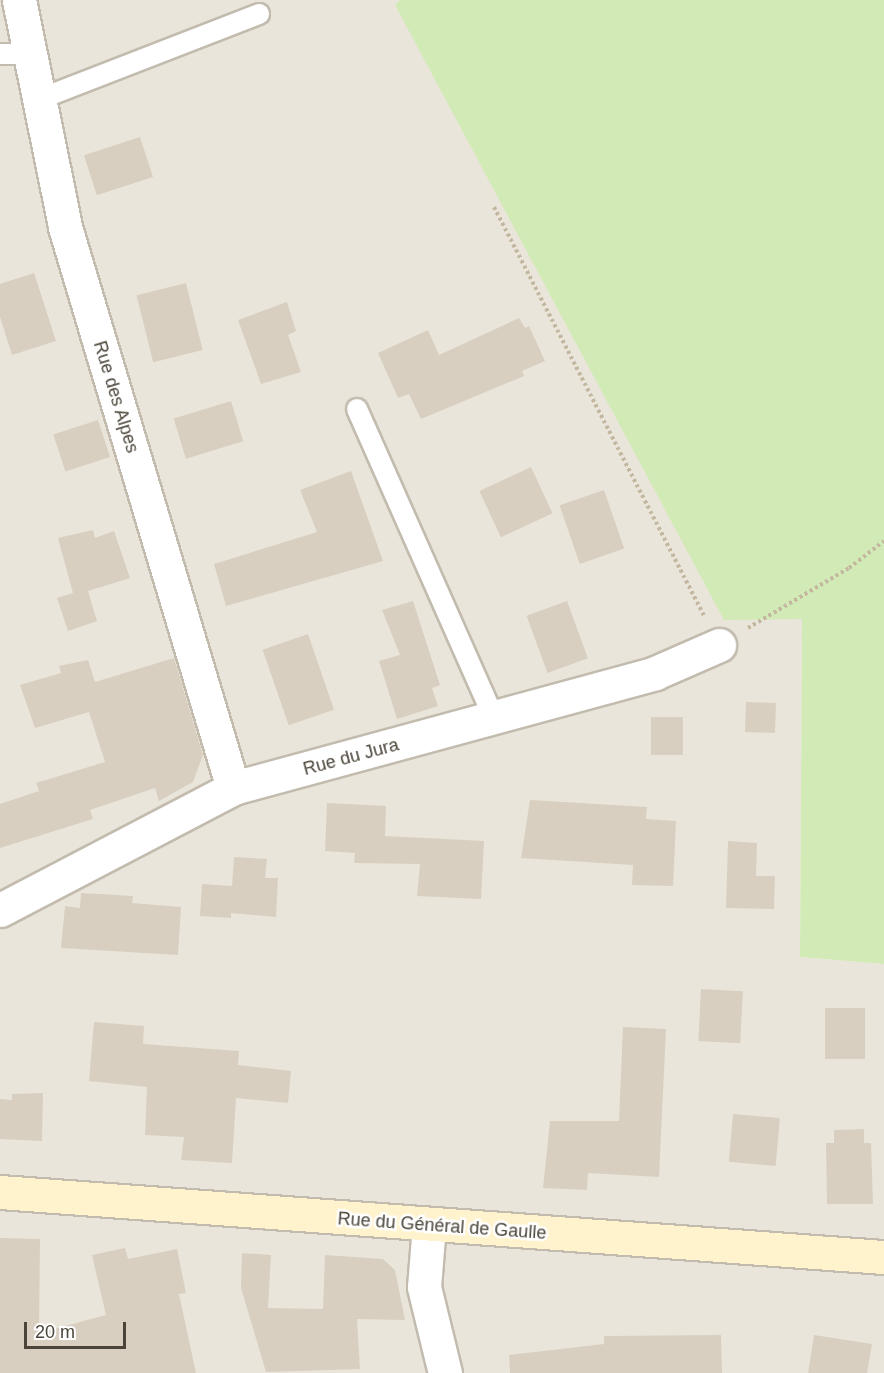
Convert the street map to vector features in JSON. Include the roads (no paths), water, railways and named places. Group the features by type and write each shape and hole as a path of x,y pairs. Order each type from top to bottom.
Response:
{"street":[{"name":"Rue des Alpes","path":"19,0 15,54 40,99 65,227 233,789"},
{"name":"Rue du Jura","path":"0,910 233,789 655,673 719,645"},
{"name":"Rue du Général de Gaulle","path":"0,1192 884,1257"},
{"path":"429,1225 424,1287 445,1373"}],"lane":[{"path":"40,99 259,14"},
{"path":"357,409 494,718"}]}
